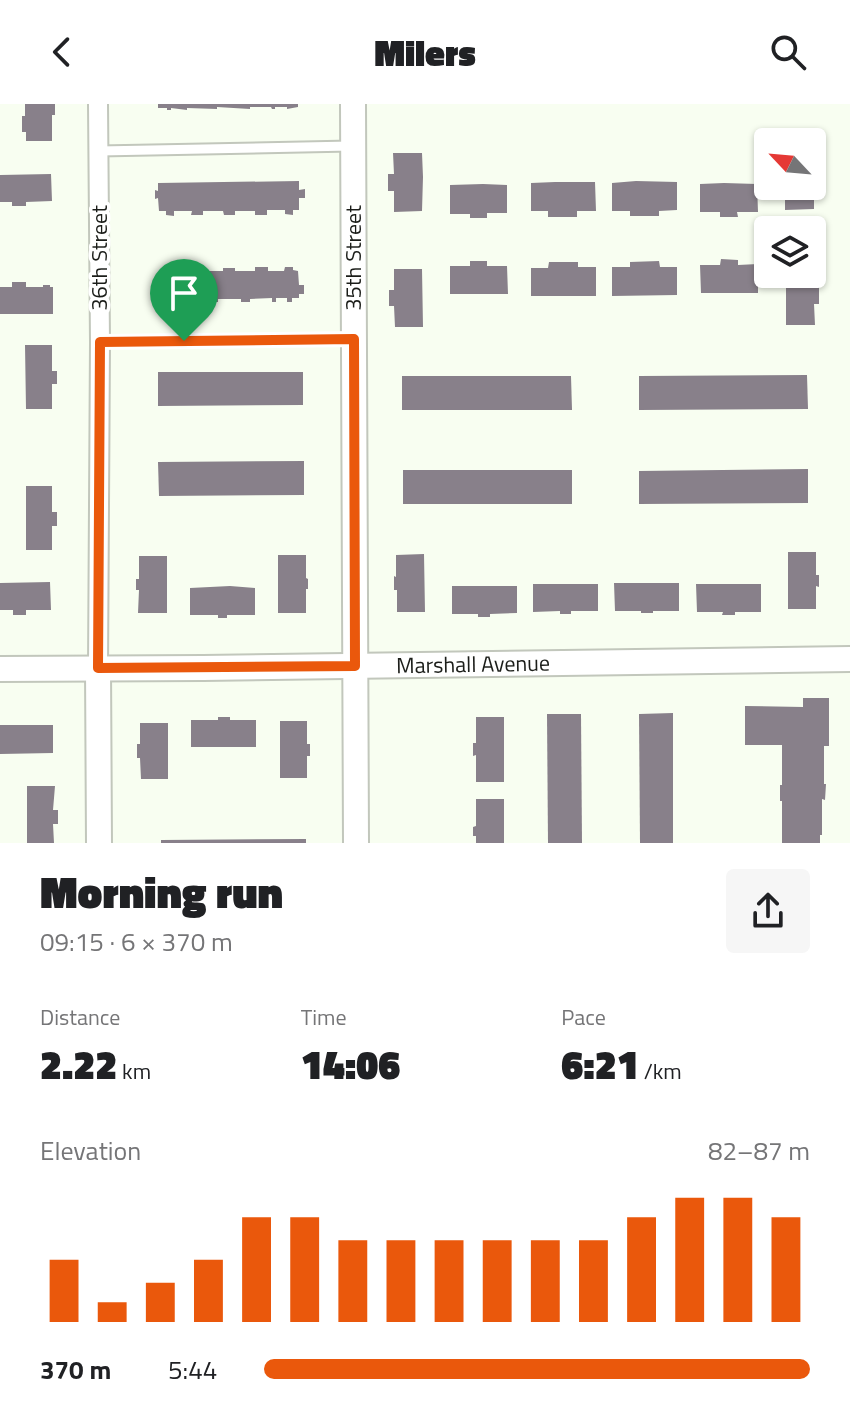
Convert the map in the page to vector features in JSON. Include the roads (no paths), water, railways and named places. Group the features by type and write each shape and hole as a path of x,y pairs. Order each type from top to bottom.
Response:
{"street":[{"name":"36th Street","path":"98,104 99,843"},
{"name":"35th Street","path":"353,104 356,843"},
{"name":"Marshall Avenue","path":"0,669 850,659"}],"lane":[{"path":"99,151 353,146"},
{"path":"100,342 354,339"}]}
